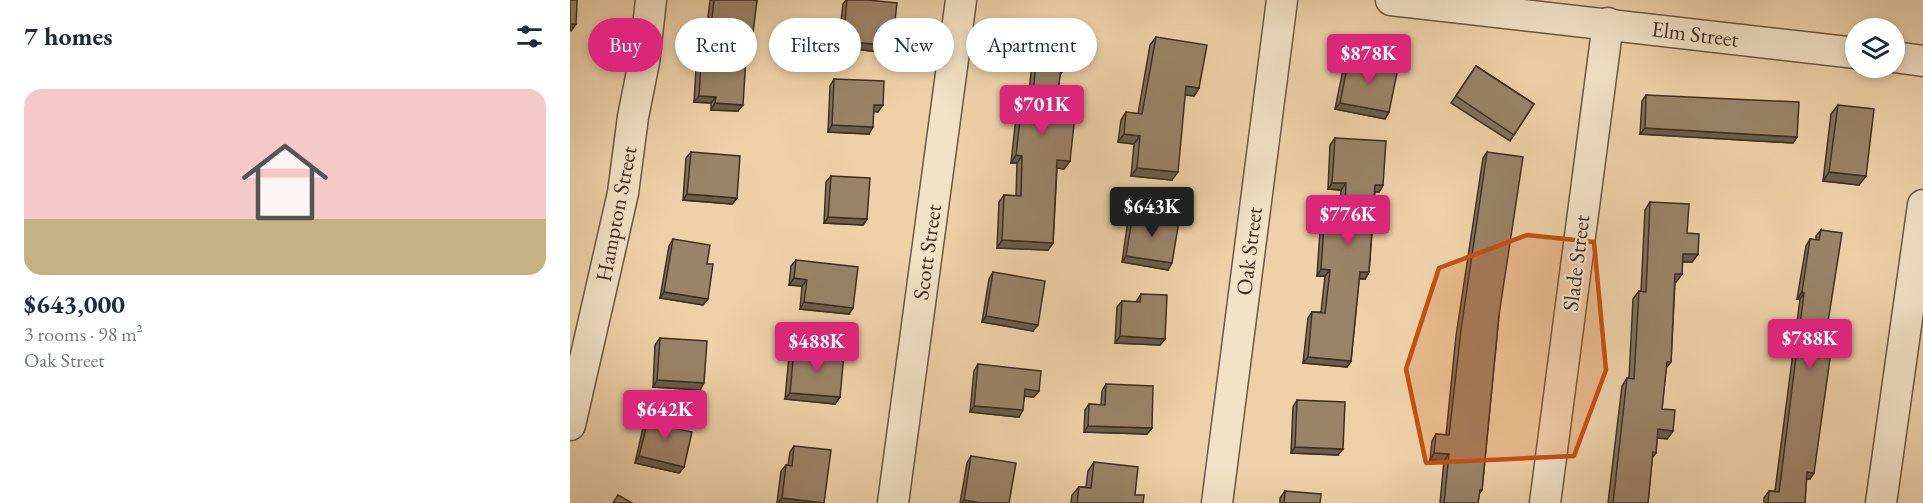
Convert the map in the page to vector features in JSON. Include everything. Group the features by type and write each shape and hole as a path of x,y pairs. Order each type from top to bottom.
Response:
{"street":[{"name":"Hampton Street","path":"570,425 623,194 633,117 644,62 651,0"},
{"name":"Scott Street","path":"893,503 961,0"},
{"name":"Oak Street","path":"1217,503 1282,0"},
{"name":"Elm Street","path":"1391,0 1845,52"},
{"name":"Slade Street","path":"1545,503 1608,23"},
{"path":"1905,59 1923,61"},
{"path":"1881,503 1923,205"}],"highlighted area":[{"path":"1527,235 1594,242 1606,370 1574,456 1426,463 1406,369 1439,268"}],"building":[{"path":"570,0 577,0 576,24 570,24"},
{"path":"714,0 757,0 755,18 712,18"},
{"path":"847,0 897,3 895,18 873,18 873,44 861,43 861,18 845,18"},
{"path":"1156,37 1207,45 1199,88 1186,86 1178,172 1137,168 1140,136 1124,134 1126,112 1142,114"},
{"path":"1349,58 1398,68 1389,112 1340,103"},
{"path":"1476,66 1534,104 1514,135 1456,96"},
{"path":"700,72 745,72 743,105 715,103 716,97 699,96"},
{"path":"1035,72 1060,72 1055,113 1075,115 1070,161 1057,160 1053,243 1002,240 1004,195 1021,196 1022,156 1016,155 1023,92 1033,93"},
{"path":"834,79 884,81 883,105 874,105 873,127 832,125"},
{"path":"1646,95 1799,102 1797,137 1645,128"},
{"path":"1838,105 1874,109 1866,176 1829,172"},
{"path":"1335,138 1386,141 1383,185 1375,185 1369,272 1360,272 1351,361 1308,357 1312,312 1325,313 1330,270 1321,269 1324,224 1344,226 1346,183 1332,183"},
{"path":"691,152 740,156 737,198 687,194"},
{"path":"1487,152 1523,157 1499,315 1482,490 1480,490 1478,503 1444,503 1449,454 1434,453 1436,434 1449,435 1461,330"},
{"path":"831,176 870,178 867,219 828,217"},
{"path":"1650,202 1689,204 1687,233 1699,234 1698,254 1683,254 1682,274 1675,274 1671,362 1667,362 1662,409 1675,410 1673,431 1658,429 1656,453 1653,452 1648,503 1613,503 1627,378 1634,379 1639,291 1646,292"},
{"path":"1133,213 1179,221 1172,263 1126,256"},
{"path":"1821,230 1842,233 1828,322 1835,323 1814,473 1807,472 1805,503 1768,503 1769,491 1779,492 1810,239 1819,240"},
{"path":"673,239 710,245 707,264 713,264 708,299 664,292"},
{"path":"796,260 858,267 853,308 804,302 807,280 794,278"},
{"path":"993,272 1045,281 1038,325 986,316"},
{"path":"1141,294 1167,295 1165,339 1120,336 1122,301 1140,302"},
{"path":"660,338 707,341 704,383 657,380"},
{"path":"794,349 844,354 840,397 790,393"},
{"path":"978,364 1041,371 1039,391 1025,389 1023,410 974,406"},
{"path":"1106,384 1153,386 1152,428 1088,426 1089,404 1105,405"},
{"path":"1297,400 1345,402 1343,449 1295,447"},
{"path":"650,412 676,418 673,428 692,432 684,467 639,456"},
{"path":"794,446 831,450 824,503 782,498 786,465 792,466"},
{"path":"971,456 1016,463 1009,503 981,503 964,500"},
{"path":"1094,462 1138,467 1135,495 1144,495 1143,503 1077,503 1079,487 1091,488"},
{"path":"1285,491 1321,494 1320,503 1284,503"},
{"path":"618,495 632,503 613,503"}]}
